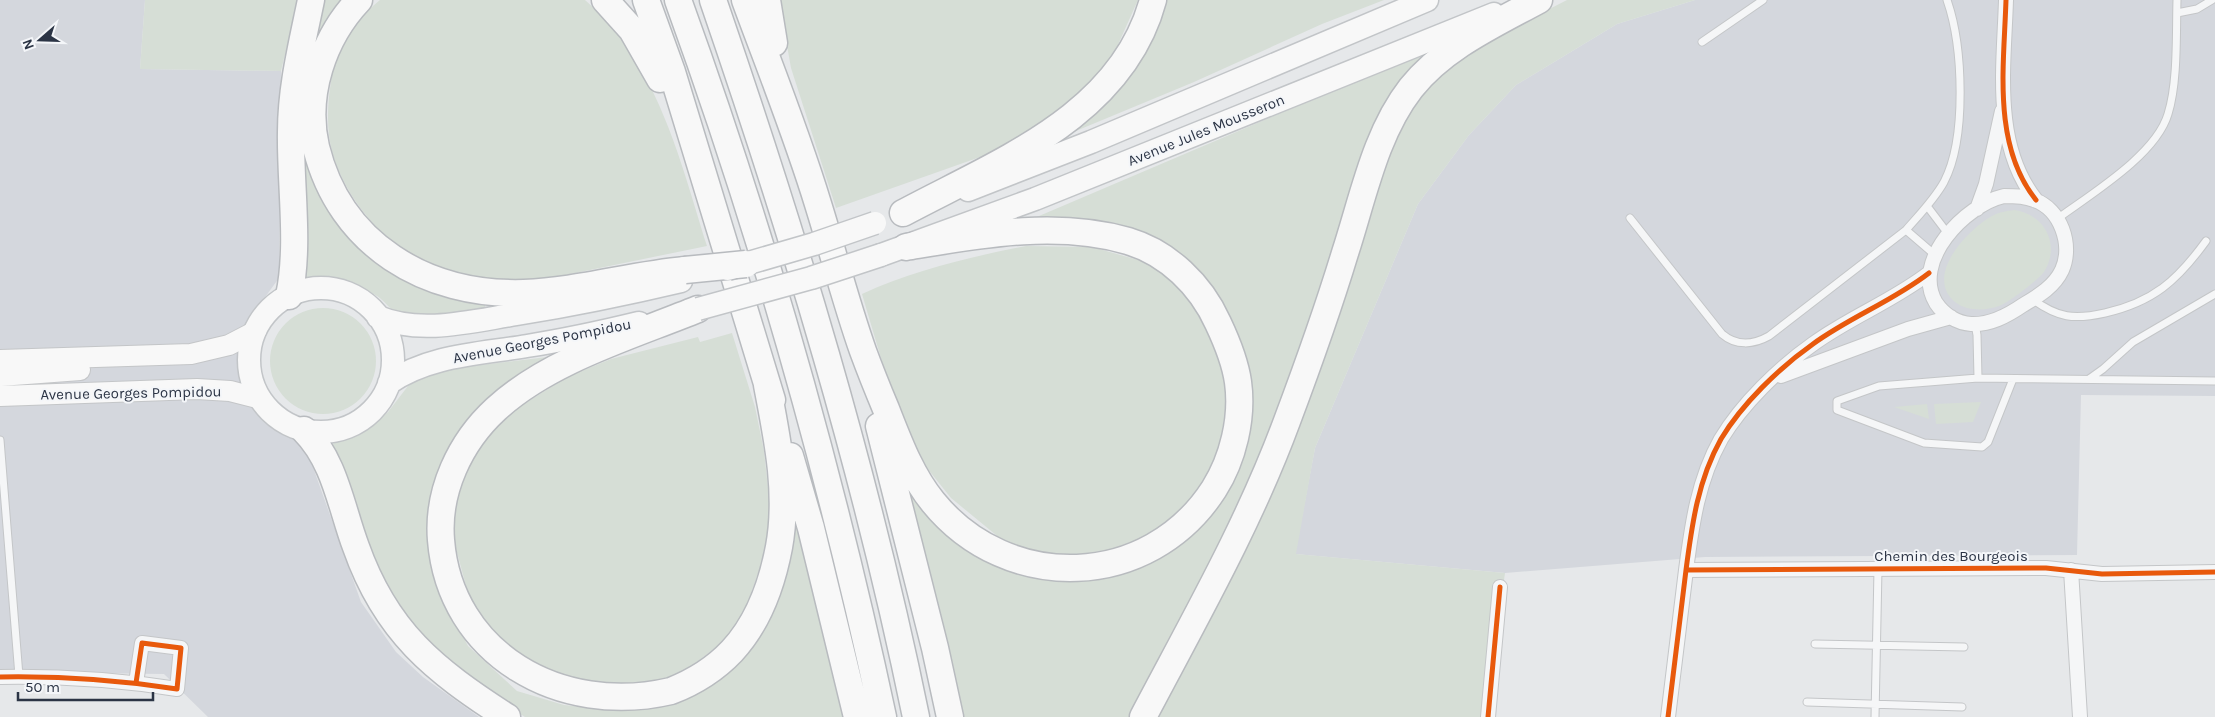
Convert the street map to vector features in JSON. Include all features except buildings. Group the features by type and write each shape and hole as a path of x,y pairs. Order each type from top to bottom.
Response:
{"highway":[{"path":"289,296 293,262 292,103 297,69 312,0"},
{"path":"359,0 339,26 322,61 313,98 313,124 321,166 332,191 354,225 373,244 400,263 424,275 462,287 492,292 524,293 687,274 746,264"},
{"path":"605,0 625,20 641,43 695,154"},
{"path":"646,0 672,72 695,154 739,288 807,513 857,717"},
{"path":"678,0 736,167 787,335 835,513 883,717"},
{"path":"713,0 774,179 823,340 873,526 916,717"},
{"path":"745,0 788,112 863,351 902,450 927,494 946,516 968,535 996,552 1021,562 1052,568 1082,568 1108,564 1136,554 1162,541 1187,521 1208,497 1224,471 1234,440 1239,409 1239,387 1234,364 1222,331 1207,302 1185,275 1171,263 1148,249 1101,235 1066,232 1007,232 906,247"},
{"path":"767,0 771,31 788,112"},
{"path":"903,214 1029,146 1072,117 1107,84 1127,58 1141,34 1154,0"},
{"path":"1143,717 1227,558 1265,478 1320,330 1372,167 1396,112 1410,90 1443,56 1470,38 1539,0"},
{"path":"698,309 580,357 549,372 520,390 495,410 465,446 452,472 444,500 440,528 442,556 449,585 461,613 487,650 511,672 544,689 568,698 606,703 633,702 663,695 689,683 722,661 740,641 756,616 770,580 779,547 782,520 782,488 767,385"},
{"path":"863,351 882,440 933,640 950,717"},
{"path":"304,430 316,443 325,458 362,563 376,593 397,624 417,648 441,671 507,717"}],"main road":[{"path":"746,264 903,214 1082,146 1427,0"},
{"name":"Avenue Jules Mousseron","path":"881,255 1035,199 1530,0"},
{"name":"Avenue Georges Pompidou","path":"389,383 410,370 435,361 531,345 698,309 803,281 881,255"},
{"name":"Avenue Georges Pompidou","path":"378,317 396,324 411,325 468,322 601,299 687,274"},
{"path":"315,289 341,291 364,303 378,317 386,329 392,349 393,363 389,383 376,406 356,423 331,432 304,430 280,419 261,400 253,382 250,350 256,331 270,311 289,296 315,289"},
{"path":"0,376 83,370 191,354 229,345 256,331"},
{"path":"0,360 191,354"},
{"name":"Avenue Georges Pompidou","path":"0,396 197,389 230,391 261,400"}],"street":[{"path":"2006,0 2003,103 2010,150 2016,169 2036,200 2052,212 2063,229 2065,239 2063,264 2051,285 2002,318 1975,324 1950,317 1939,308 1931,293 1929,273 1935,255 1949,235 1976,209 1994,198 2004,196 2036,200"},
{"path":"1976,209 1986,184 2003,103"},
{"path":"1668,717 1693,516 1706,474 1727,430 1745,406 1814,343 1903,292 1929,273"},
{"path":"1773,379 1899,332 1950,317"},
{"name":"Chemin des Bourgeois","path":"1686,570 2046,568 2102,574 2215,572"},
{"path":"2071,570 2080,717"},
{"path":"1488,717 1500,587"},
{"path":"0,677 20,676 136,683"}],"lane":[{"path":"1702,42 1763,0"},
{"path":"1630,218 1722,334 1729,340 1740,343 1754,342 1769,336 1906,230 1927,206 1948,172 1955,148 1960,110 1957,52 1952,18 1947,0"},
{"path":"2057,219 2134,160 2151,144 2163,127 2168,115 2173,89 2177,0"},
{"path":"2177,13 2197,9 2212,0"},
{"path":"1927,206 1949,235"},
{"path":"1906,230 1935,255"},
{"path":"2032,299 2052,312 2070,317 2091,316 2130,307 2163,289 2190,264 2206,241"},
{"path":"2088,379 2103,369 2132,342 2215,294"},
{"path":"1975,324 1978,335 1978,378"},
{"path":"2013,379 1988,442 1982,447 1924,443 1836,410 1837,401 1879,386 1978,378 2215,381"},
{"path":"0,440 20,676"},
{"path":"1875,717 1878,569"},
{"path":"1815,644 1964,647"},
{"path":"1807,702 1962,707"}],"shaded area":[{"path":"0,0 145,0 140,69 281,71 279,278 249,319 243,346 242,370 245,389 255,410 271,427 293,438 309,456 361,602 396,652 423,677 479,717 208,717 164,674 0,672"},
{"path":"145,0 298,0 281,71 140,69"},
{"path":"320,0 347,0 312,68"},
{"path":"380,0 585,0 610,25 631,52 648,82 676,146 707,246 541,280 531,280 458,274 427,262 396,244 369,218 347,187 332,152 328,129 329,95 335,60 343,43 354,27"},
{"path":"779,0 1138,0 1112,58 1068,104 1037,128 983,156 836,208 791,68"},
{"path":"1161,0 1384,0 1322,24 1194,82 1059,138"},
{"path":"1567,0 1695,0 1617,24 1516,85 1469,135 1418,204 1315,448 1296,554 1505,573 1485,717 1156,717 1175,675 1284,467 1316,378 1397,133 1423,90 1460,55"},
{"path":"1695,0 2215,0 2215,396 2081,395 2077,555 1705,557 1505,573 1295,554 1315,448 1418,204 1469,135 1516,85 1617,24"},
{"path":"1431,49 1406,83 1286,408 1134,717 963,717 947,643 907,491 914,488 931,514 966,549 1001,566 1037,575 1181,537 1246,418 1190,269 1032,219"},
{"path":"300,145 307,145 340,222 485,299 485,307 441,314 415,315 398,313 377,296 351,283 324,278 304,279"},
{"path":"2014,210 2034,218 2042,224 2047,232 2051,251 2049,262 2044,272 2023,291 1999,306 1989,309 1969,308 1955,302 1950,297 1945,286 1944,275 1955,251 1963,240 1983,222 1997,214"},
{"path":"1026,246 1092,247 1149,263 1183,289 1202,317 1214,342 1224,371 1226,407 1219,449 1206,477 1192,500 1160,529 1111,552 1067,559 1018,548 1007,544 951,498 919,458 883,365 862,294 922,271"},
{"path":"323,308 343,312 361,323 372,341 376,361 372,381 361,399 343,410 323,414 303,410 285,399 274,381 270,361 274,341 285,323 303,312"},
{"path":"732,333 755,407 764,451 770,506 768,540 762,562 744,613 732,630 719,645 685,671 661,683 600,691 505,651 472,608 455,545 455,512 461,482 485,439 516,409 567,377 611,359 698,337 700,342"},
{"path":"564,355 469,424 431,545 440,593 468,646 517,691 564,705 601,709 648,705 721,670 792,506 847,717 525,717 478,687 423,638 393,601 370,558 332,444 371,427 388,412 408,386 433,373 472,366"},
{"path":"1981,402 1973,422 1936,424 1934,404"},
{"path":"1927,404 1929,419 1894,407"}],"cycle path":[{"path":"2006,0 2003,78 2007,130 2012,155 2022,178 2036,200"},
{"path":"1668,717 1686,570 1697,503 1701,486 1721,439 1739,413 1762,387 1800,354 1827,334 1901,292 1929,273"},
{"path":"1686,570 2046,568 2102,574 2215,572"},
{"path":"1488,717 1500,587"},
{"path":"0,677 89,679 177,689 181,648 142,643 136,683"}]}
